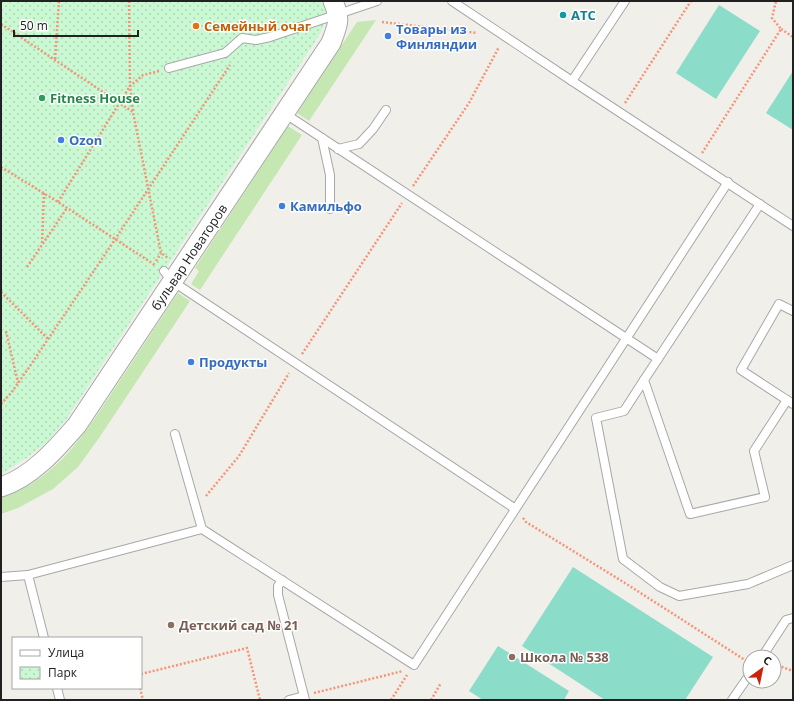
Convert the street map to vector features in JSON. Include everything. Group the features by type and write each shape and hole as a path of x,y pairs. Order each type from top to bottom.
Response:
{"street":[{"name":"бульвар Новаторов","path":"1,487 10,484 37,466 57,448 77,425 168,276 284,113 331,43 337,27 336,7"}],"lane":[{"path":"169,68 225,53 242,38 256,40 270,37 336,7 377,1"},
{"path":"452,1 793,226"},
{"path":"572,81 625,1"},
{"path":"338,149 359,144 373,129 386,110"},
{"path":"284,113 658,359"},
{"path":"322,138 330,175 330,210"},
{"path":"175,434 202,529 282,580 412,667 514,508 728,182"},
{"path":"760,204 624,412 596,418 624,559 660,587 679,596 748,584 793,565"},
{"path":"168,276 514,508"},
{"path":"644,380 690,514 765,497 754,451 790,402 741,370 779,304 793,312"},
{"path":"1,577 28,575 202,529"},
{"path":"28,575 44,637"},
{"path":"282,580 278,586 278,595 304,698 289,700"},
{"path":"767,649 786,620 793,618"},
{"path":"732,700 742,686"},
{"path":"57,689 60,700"}],"path":[{"path":"55,59 59,1"},
{"path":"129,1 130,86 133,112 161,253 156,261"},
{"path":"620,112 691,1"},
{"path":"776,1 772,18 781,29 793,37"},
{"path":"196,508 239,456 296,363 469,103 505,36 382,22"},
{"path":"1,24 133,112"},
{"path":"697,162 781,29"},
{"path":"1,404 11,393 48,339 233,60"},
{"path":"58,202 130,86 143,75 169,68"},
{"path":"1,167 116,238 168,276"},
{"path":"42,245 44,194"},
{"path":"27,267 67,208"},
{"path":"161,253 172,260"},
{"path":"1,292 48,339"},
{"path":"6,331 18,383"},
{"path":"514,508 526,522 625,583 742,659"},
{"path":"142,674 247,648 260,700"},
{"path":"304,698 412,667"},
{"path":"391,700 412,667"},
{"path":"782,667 793,671"},
{"path":"431,700 441,683"},
{"path":"140,689 143,700"}],"green space":[{"path":"1,1 319,1 327,7 322,31 67,418 48,441 28,457 1,474"},
{"path":"719,5 760,31 716,99 676,73"},
{"path":"376,20 309,121 297,113 357,22"},
{"path":"793,71 793,130 766,113"},
{"path":"288,126 302,135 200,290 191,284 199,271 195,268"},
{"path":"178,293 190,301 78,467 53,489 18,508 1,514 1,498 21,490 39,479 70,451 83,435"},
{"path":"573,567 713,657 685,700 605,700 522,646"},
{"path":"498,646 569,691 564,700 483,700 469,691"}],"place":[{"name":"АТС","path":"563,15"},
{"name":"Семейный очаг","path":"196,26"},
{"name":"Товары из Финляндии","path":"388,36"},
{"name":"Fitness House","path":"42,98"},
{"name":"Ozon","path":"61,140"},
{"name":"Камильфо","path":"282,206"},
{"name":"Продукты","path":"191,362"},
{"name":"Детский сад № 21","path":"171,625"},
{"name":"Школа № 538","path":"512,657"}]}
